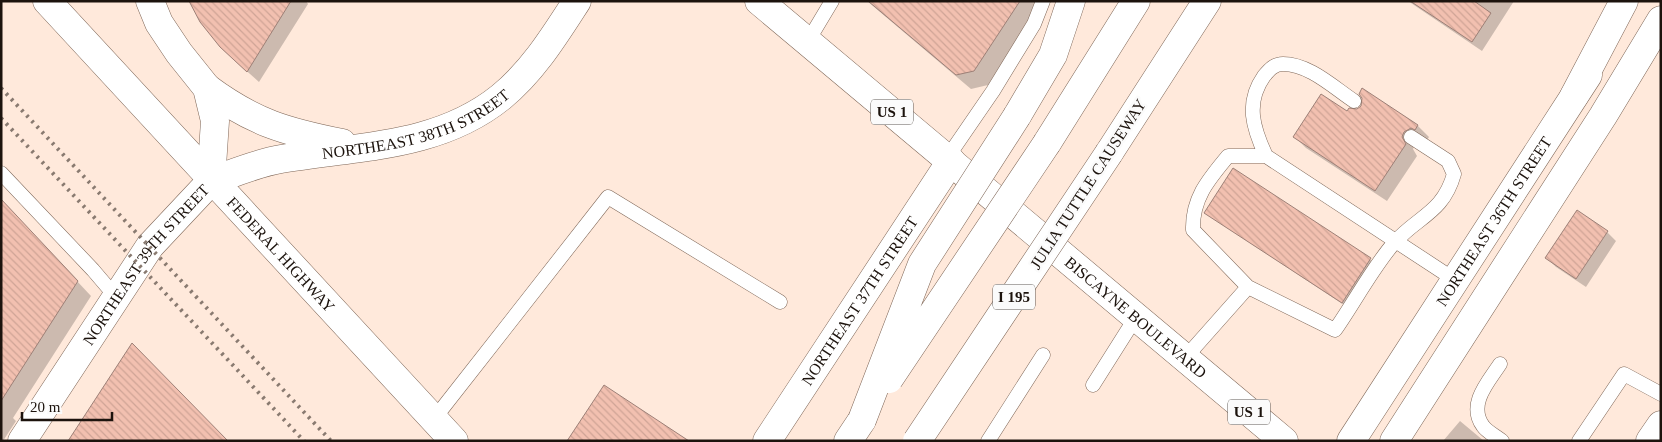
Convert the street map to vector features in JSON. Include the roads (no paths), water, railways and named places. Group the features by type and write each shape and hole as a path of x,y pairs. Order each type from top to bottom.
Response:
{"main road":[{"name":"FEDERAL HIGHWAY","path":"47,1 454,441"},
{"name":"NORTHEAST 39TH STREET","path":"22,441 150,246 211,180 215,121 208,88 169,38 150,1"},
{"name":"NORTHEAST 38TH STREET","path":"211,180 279,160 402,143 427,136 476,114 500,97 534,64 577,1"},
{"name":"BISCAYNE BOULEVARD","path":"759,1 1284,441"},
{"path":"855,430 922,264 1017,116 1053,55 1071,1"},
{"path":"855,430 1047,143 1136,1"},
{"name":"JULIA TUTTLE CAUSEWAY","path":"917,441 1109,153 1207,1"},
{"path":"1163,69 1223,1"},
{"path":"1574,96 1624,1"},
{"name":"NORTHEAST 36TH STREET","path":"1351,441 1637,1"},
{"path":"1394,441 1603,116 1661,20"},
{"path":"208,88 254,119 298,134 364,148"},
{"name":"NORTHEAST 37TH STREET","path":"767,441 949,160"},
{"path":"1650,441 1661,425"}],"lane":[{"path":"808,41 832,1"},
{"path":"949,160 1034,24 1043,1"},
{"path":"1354,100 1305,69 1282,64 1270,68 1256,87 1252,110 1255,131 1266,156 1395,243 1455,280"},
{"path":"1266,156 1228,156 1208,181 1192,212 1193,230 1248,287 1335,330 1395,243 1436,209 1450,186 1454,174 1448,161 1411,137"},
{"path":"1,173 116,297"},
{"path":"434,419 608,197 780,302"},
{"path":"1185,358 1248,287"},
{"path":"1093,385 1136,317"},
{"path":"988,441 1043,355"},
{"path":"1500,364 1480,395 1478,410 1483,426 1502,441"},
{"path":"1579,441 1624,374 1646,388 1661,394"}],"railway":[{"path":"1,88 331,441"},
{"path":"1,118 304,441"}]}
